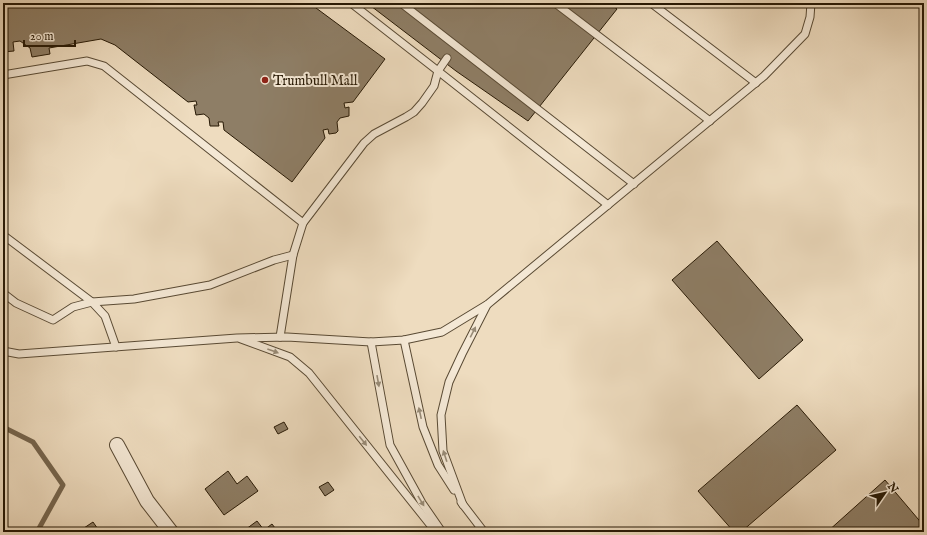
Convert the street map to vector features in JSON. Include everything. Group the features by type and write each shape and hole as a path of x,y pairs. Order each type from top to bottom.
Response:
{"street":[{"path":"117,445 146,501 171,532"}],"lane":[{"path":"351,3 608,205"},
{"path":"401,3 634,184"},
{"path":"555,3 710,121"},
{"path":"651,3 756,83"},
{"path":"3,351 19,354 237,338 280,337 371,342 404,340 442,332 488,304 764,76 805,34 810,17 811,3"},
{"path":"280,337 293,255 303,222 364,143 374,134 414,112 422,103 434,86 438,70 447,58"},
{"path":"3,74 87,61 104,66 303,222"},
{"path":"3,235 92,302 105,316 116,347"},
{"path":"3,294 16,303 53,320 74,307 92,302 134,299 210,285 274,260 293,255"},
{"path":"463,505 442,451 442,415 449,382 488,304"},
{"path":"237,338 290,356 309,373 436,532"},
{"path":"404,340 423,427 438,465 463,505 484,532"},
{"path":"371,342 390,445 422,503 442,532"}],"building":[{"name":"Trumbull Mall","path":"3,3 312,3 312,5 385,59 353,102 344,103 345,108 349,107 349,116 340,118 337,122 338,131 336,133 329,134 328,129 323,130 325,138 292,182 224,130 223,122 218,122 219,126 210,126 209,118 204,114 196,115 194,105 197,105 196,101 188,102 115,45 101,39 49,48 50,54 32,57 30,48 20,41 13,42 14,51 3,52"},
{"path":"367,3 609,3 617,9 528,121 456,71"},
{"path":"717,241 803,340 759,379 672,280"},
{"path":"797,405 836,450 741,532 734,532 698,491"},
{"path":"284,422 288,429 278,434 274,427"},
{"path":"228,471 237,484 247,476 258,491 224,515 205,489"},
{"path":"885,480 924,526 924,532 827,532"},
{"path":"328,482 334,490 325,496 319,487"},
{"path":"257,521 264,530 272,524 278,532 242,532"},
{"path":"93,522 100,532 78,532"}],"waterway":[{"path":"3,427 33,442 63,485 37,532"}],"place":[{"name":"Trumbull Mall","path":"265,80"}]}
